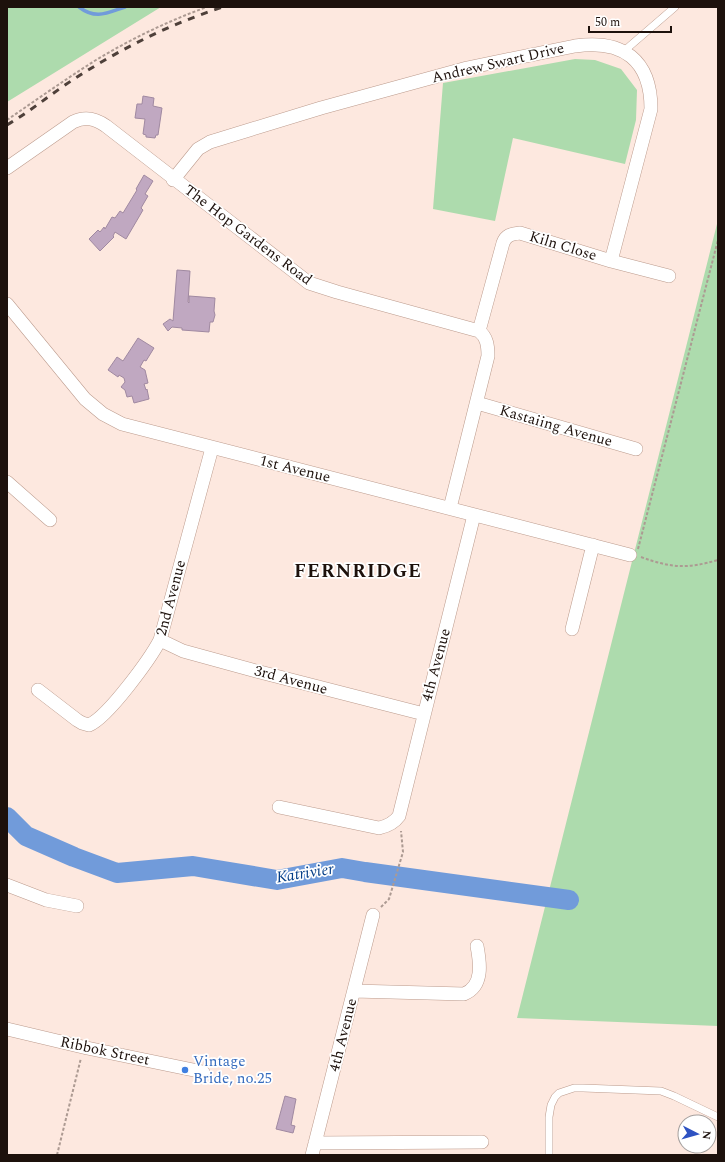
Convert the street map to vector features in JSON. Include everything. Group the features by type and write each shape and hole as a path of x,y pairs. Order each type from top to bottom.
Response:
{"street":[{"name":"Andrew Swart Drive","path":"173,180 198,149 204,144 321,108 467,68 575,46 589,44 605,45 624,51 639,66 648,82 651,96 651,109 611,261"},
{"name":"The Hop Gardens Road","path":"7,168 73,122 86,118 100,122 173,180 309,283 479,332"},
{"name":"Kiln Close","path":"479,332 502,243 508,236 520,233 611,261 669,276"},
{"name":"1st Avenue","path":"7,304 85,399 99,412 122,424 633,555"},
{"path":"450,508 488,356 486,338 479,332"},
{"name":"Kastaiing Avenue","path":"477,404 636,449"},
{"name":"2nd Avenue","path":"38,690 77,720 89,725 105,713 126,689 154,651 160,640 212,448"},
{"path":"7,482 50,520"},
{"name":"4th Avenue","path":"399,816 474,515"},
{"path":"572,629 593,545"},
{"name":"3rd Avenue","path":"160,640 183,651 424,714"},
{"path":"279,807 379,828 391,824 399,816"},
{"path":"7,885 46,900 77,906"},
{"name":"4th Avenue","path":"314,1149 373,915"},
{"path":"354,991 464,994 471,990 475,985 480,972 477,946"},
{"name":"Ribbok Street","path":"7,1029 83,1047 202,1072"},
{"path":"314,1149 482,1142"}],"lane":[{"path":"624,51 675,7"},
{"path":"549,1155 549,1112 552,1100 559,1093 574,1088 661,1091 718,1117"}],"path":[{"path":"7,120 96,60 169,22 206,7"},
{"path":"718,240 633,555 664,564 682,567 699,566 718,560"},
{"path":"373,915 389,899 403,852 399,816"},
{"path":"57,1155 83,1047"}],"green space":[{"path":"7,7 161,7 7,102"},
{"path":"575,59 595,60 621,69 637,90 636,120 625,164 513,138 495,221 433,209 443,83"},
{"path":"718,220 718,1026 517,1018"}],"building":[{"path":"143,96 154,98 153,106 162,108 158,135 156,135 155,138 146,137 146,135 143,134 145,119 135,118 137,104 142,104"},
{"path":"144,175 153,181 145,194 148,196 141,208 143,210 126,239 115,232 114,237 100,251 89,239 98,230 100,232 104,227 105,229 112,217 115,218 120,211 123,213"},
{"path":"177,270 190,271 188,302 189,303 189,296 215,298 215,315 213,322 210,322 209,332 182,330 182,328 172,327 168,331 163,324 170,319 173,321"},
{"path":"138,338 154,348 146,361 144,360 140,367 145,370 148,383 144,384 146,390 147,389 149,399 134,403 132,396 127,397 125,390 121,387 125,382 124,378 119,375 118,377 108,370 117,357 123,361"},
{"path":"285,1096 296,1099 291,1125 295,1126 293,1133 276,1129"}],"waterway":[{"path":"79,7 85,11 96,14 107,13 125,7"},
{"name":"Katrivier","path":"7,817 26,836 74,857 117,873 193,866 277,880 342,868 569,900"}],"railway":[{"path":"7,125 102,61 161,31 223,7"}],"place":[{"name":"Vintage Bride, no.25","path":"185,1070"}],"district":[{"name":"FERNRIDGE","path":"358,571"}]}
